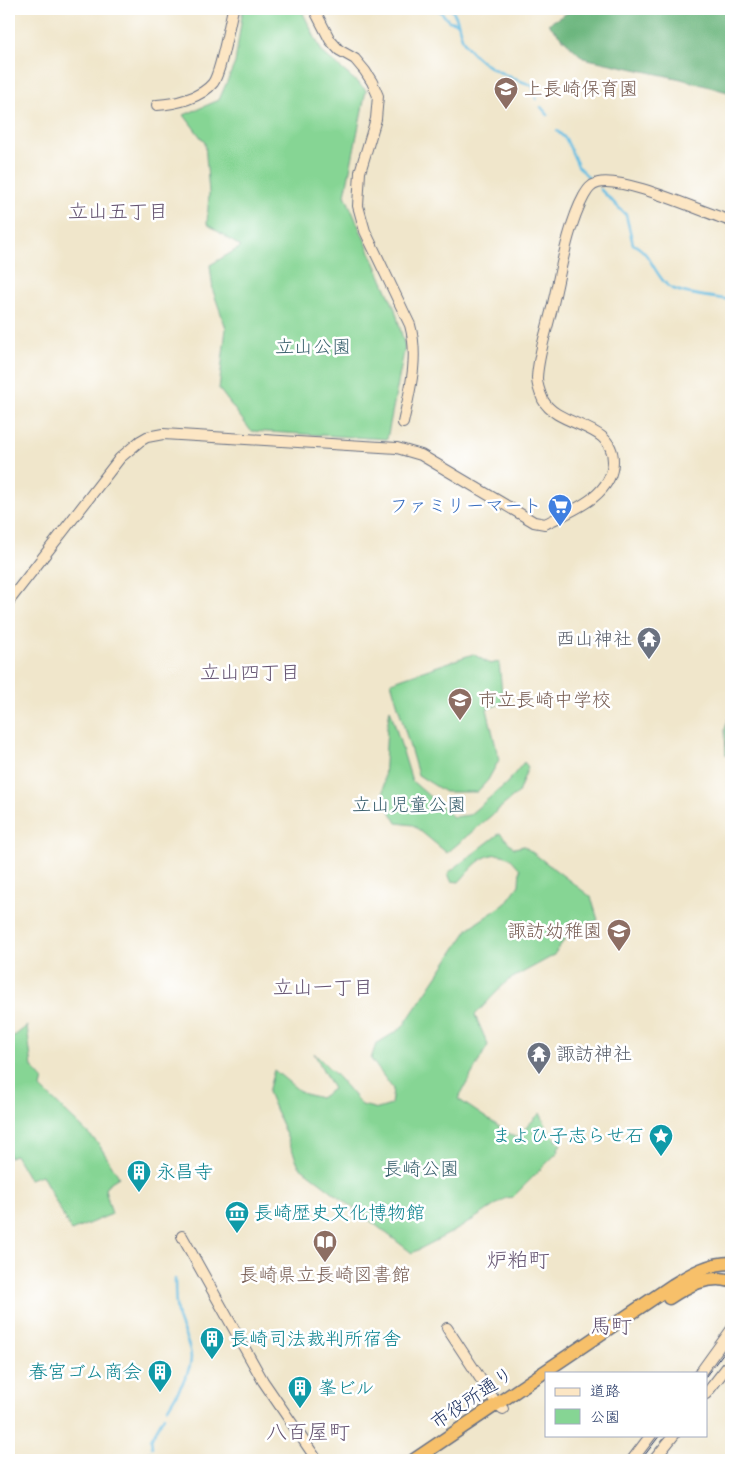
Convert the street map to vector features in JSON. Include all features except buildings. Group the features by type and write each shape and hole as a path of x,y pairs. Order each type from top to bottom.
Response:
{"highway":[{"name":"市役所通り","path":"549,1372 685,1278 717,1264 731,1263"},
{"path":"560,1372 692,1284 712,1279 731,1281"},
{"name":"市役所通り","path":"427,1460 545,1375"},
{"name":"市役所通り","path":"414,1460 500,1406 545,1382"}],"street":[{"path":"157,105 193,97 212,85 216,79 221,61 233,9"},
{"path":"314,9 330,40 339,50 355,60 365,71 378,96 376,119 360,172 358,199 365,231 414,336 415,356 413,374 402,423"},
{"path":"9,602 120,458 140,441 155,435 220,436 397,448 422,455 534,522 546,524 567,514 603,489 612,475 613,460 610,447 600,435 558,415 547,407 537,384 539,363 564,256 580,204 585,194 592,186 600,183 623,183 731,221"},
{"path":"182,1236 263,1381 317,1460"},
{"path":"446,1328 500,1406"},
{"path":"701,1372 731,1330"},
{"path":"708,1391 731,1362"},
{"path":"632,1460 650,1436"},
{"path":"654,1460 673,1436"}],"green space":[{"name":"立山公園","path":"243,9 301,9 322,52 366,90 345,195 395,309 405,347 387,439 251,431 219,389 226,328 213,291 210,265 241,247 207,224 209,193 205,143 184,115 219,100 235,63"},
{"path":"574,9 731,9 731,93 681,79 583,58 548,24"},
{"path":"473,654 490,664 499,662 503,703 487,709 499,760 488,780 477,792 445,792 418,775 391,682"},
{"path":"731,708 731,758 726,755 725,730"},
{"name":"立山児童公園","path":"390,709 412,781 453,817 469,815 506,784 524,762 528,767 518,793 447,853 413,825 397,823 383,799 387,727"},
{"name":"長崎公園","path":"500,833 514,848 524,846 591,897 598,920 567,936 553,956 507,981 475,1015 488,1045 458,1099 516,1138 540,1113 548,1130 561,1145 558,1148 559,1151 513,1197 506,1198 460,1228 412,1253 299,1166 268,1092 274,1070 302,1093 320,1098 333,1089 314,1053 362,1105 378,1109 391,1105 393,1089 371,1059 376,1044 402,1028 469,928 505,904 519,885 520,869 508,857 500,855 486,857 474,865 459,882 451,881 448,873"},
{"path":"27,1026 32,1067 43,1079 41,1088 98,1143 119,1177 108,1184 105,1189 112,1214 71,1231 42,1175 29,1179 15,1155 9,1157 9,1040"}],"waterway":[{"path":"438,9 449,21 458,23"},
{"path":"451,9 456,16 464,42 470,51 494,70 533,86 536,99"},
{"path":"541,107 548,115"},
{"path":"557,131 566,139 578,166 591,180"},
{"path":"600,189 626,215 633,244 644,252 667,285 679,291 731,300"},
{"path":"168,1408 185,1378 191,1358 190,1348 177,1313 175,1279"},
{"path":"152,1447 151,1439 164,1416"},
{"path":"143,1460 150,1452"}],"tram line":[{"path":"708,1373 731,1343"},
{"path":"641,1460 659,1436"}],"place":[{"name":"上長崎保育園","path":"506,110"},
{"name":"ファミリーマート","path":"560,527"},
{"name":"西山神社","path":"649,660"},
{"name":"市立長崎中学校","path":"460,721"},
{"name":"諏訪幼稚園","path":"619,952"},
{"name":"諏訪神社","path":"539,1075"},
{"name":"まよひ子志らせ石","path":"661,1157"},
{"name":"永昌寺","path":"139,1193"},
{"name":"長崎歴史文化博物館","path":"237,1234"},
{"name":"長崎県立長崎図書館","path":"325,1263"},
{"name":"長崎司法裁判所宿舎","path":"212,1360"},
{"name":"春宮ゴム商会","path":"160,1393"},
{"name":"峯ビル","path":"300,1409"}],"district":[{"name":"立山五丁目","path":"118,211"},
{"name":"立山四丁目","path":"250,672"},
{"name":"立山一丁目","path":"323,987"},
{"name":"炉粕町","path":"518,1260"},
{"name":"馬町","path":"611,1326"},
{"name":"八百屋町","path":"308,1432"}]}
